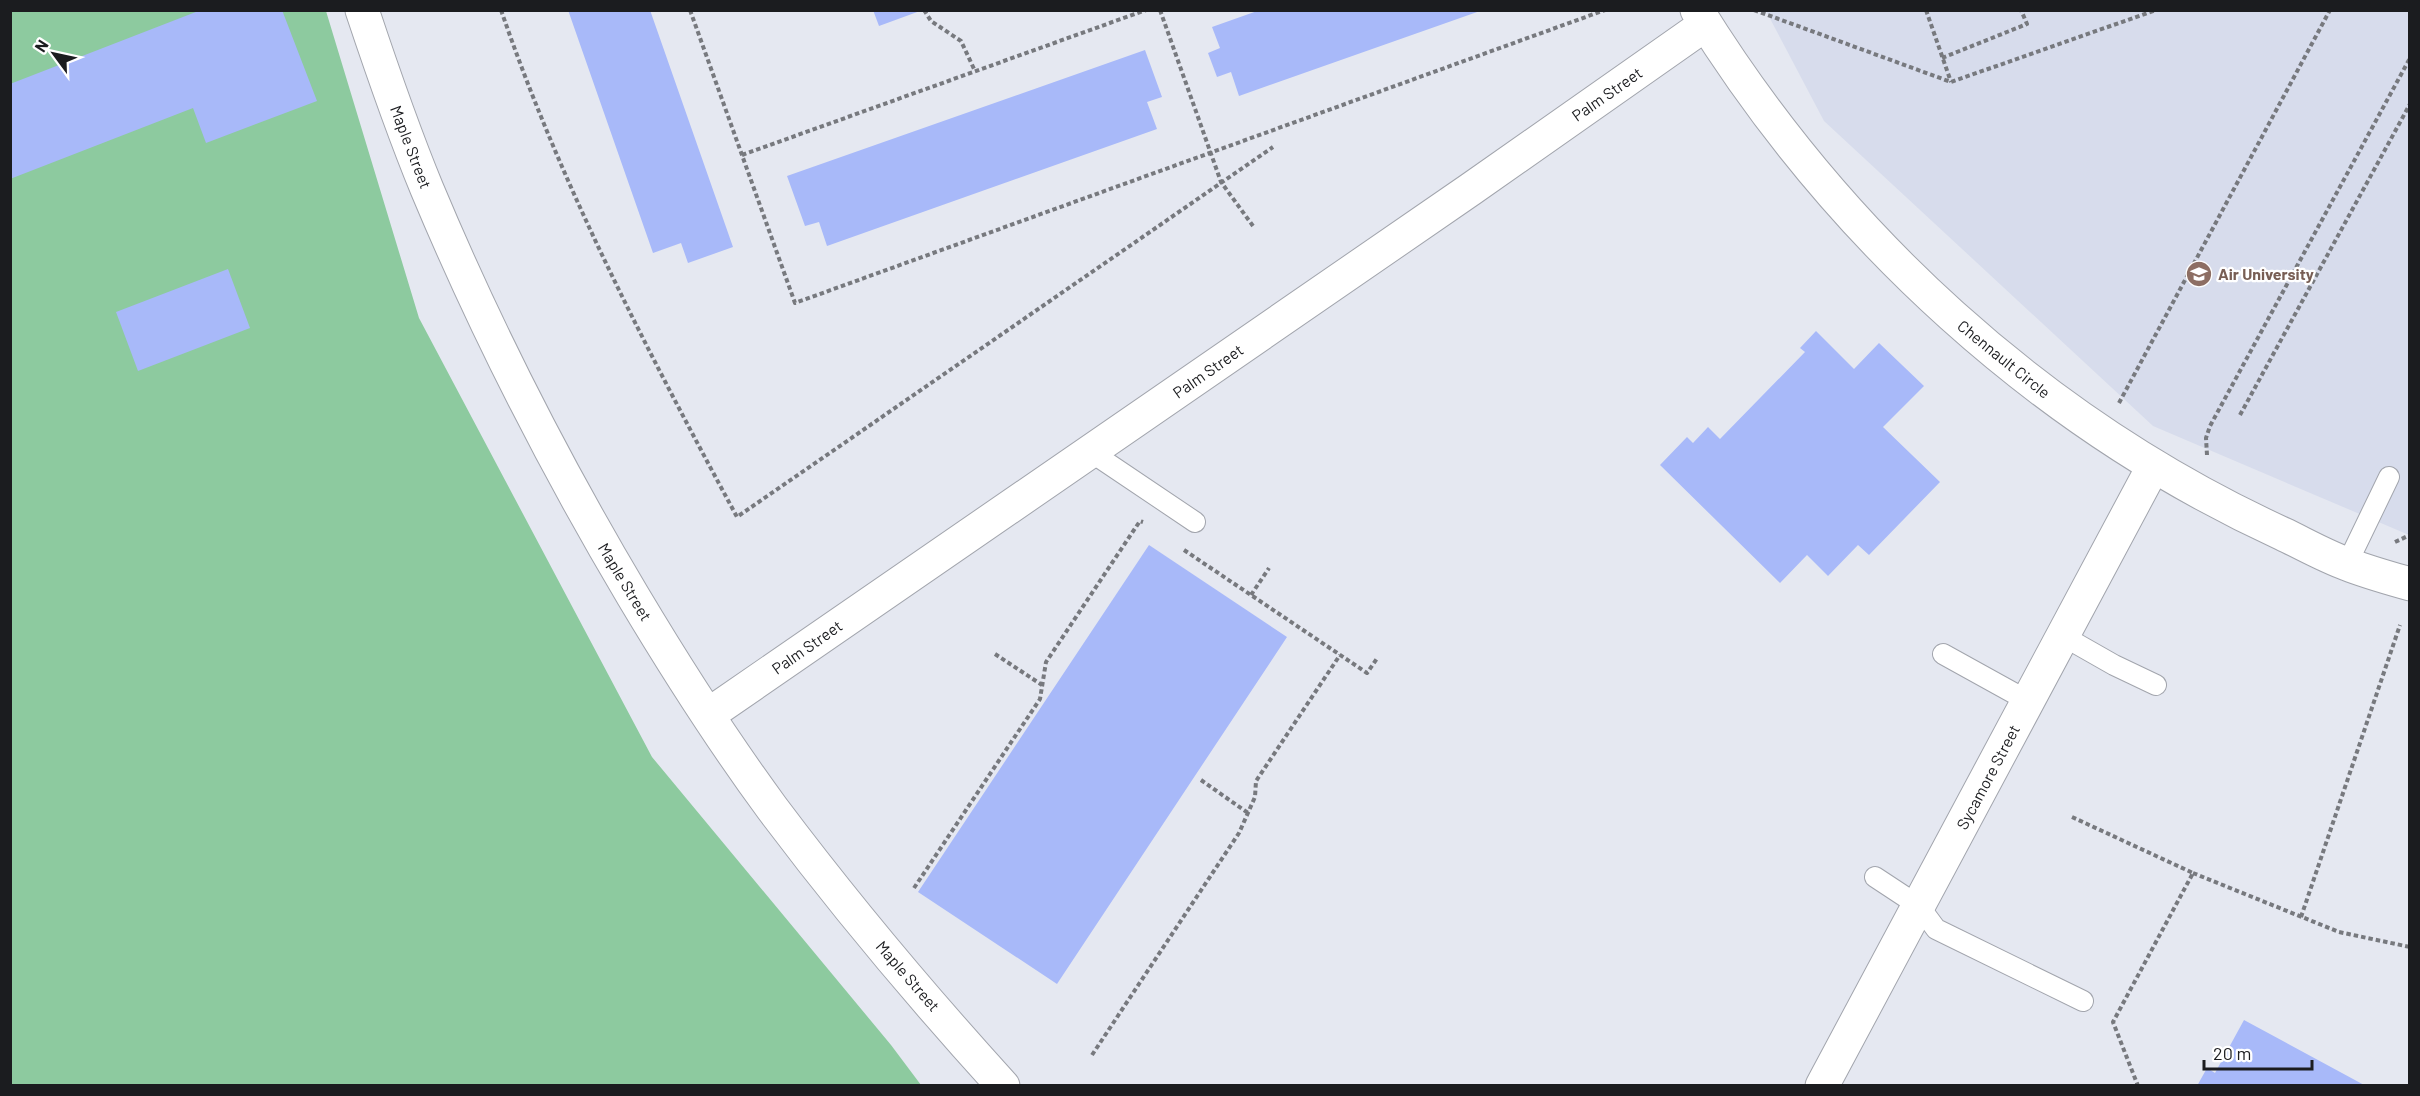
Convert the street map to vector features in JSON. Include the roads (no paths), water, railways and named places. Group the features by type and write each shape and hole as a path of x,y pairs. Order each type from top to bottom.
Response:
{"street":[{"name":"Maple Street","path":"362,10 426,186 472,293 526,406 591,525 660,642 771,807 843,899 1003,1086"},
{"name":"Palm Street","path":"708,715 1091,452 1701,17"},
{"name":"Chennault Circle","path":"1701,17 1782,133 1863,229 1917,285 1980,341 2064,407 2153,467 2240,515 2347,564 2409,584"},
{"name":"Sycamore Street","path":"1822,1086 2153,467"}],"lane":[{"path":"1091,452 1194,522"},
{"path":"2347,564 2390,477"},
{"path":"2063,636 2114,665 2156,685"},
{"path":"1943,654 2028,701"},
{"path":"1875,877 1919,906 1936,929 2083,1001"}],"place":[{"name":"Air University","path":"2199,274"}]}
